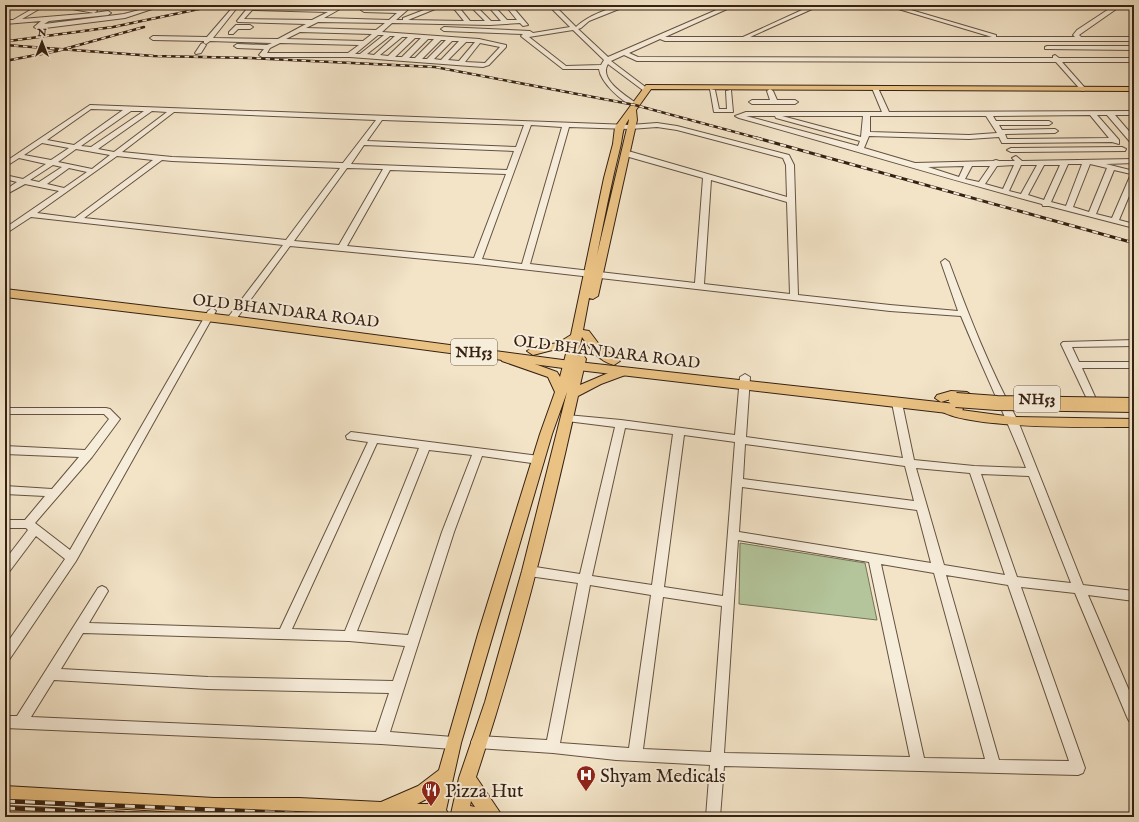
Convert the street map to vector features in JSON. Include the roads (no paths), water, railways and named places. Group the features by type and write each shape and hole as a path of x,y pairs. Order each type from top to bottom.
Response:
{"highway":[{"name":"NH53","path":"5,286 210,314"},
{"name":"OLD BHANDARA ROAD","path":"5,293 210,314 427,342 498,355 575,361"},
{"name":"NH53","path":"427,342 533,351 575,361 949,403"},
{"name":"NH53","path":"744,381 897,403 1134,404"},
{"path":"949,403 1001,413 1134,413"}],"main road":[{"path":"647,89 1134,89"},
{"path":"647,89 770,91 1083,89 1122,90 1134,92"},
{"path":"5,794 214,806 299,806 381,810 438,816 453,743 485,634 539,460 567,393 581,335 608,178 617,144 619,127 647,89"},
{"path":"592,275 625,153 630,127 633,120 633,107"},
{"path":"533,351 561,346 581,335"},
{"path":"567,393 597,381 619,366 597,350 581,335"},
{"path":"494,817 458,816 467,778 478,742 493,702 568,418 567,393 553,375 498,355"},
{"name":"NH53","path":"1134,400 1000,398 951,395 949,403 959,414 1012,421 1134,423"},
{"path":"381,810 424,792 446,774"},
{"path":"467,778 479,799 494,817"},
{"path":"5,814 75,817"}],"street":[{"path":"5,9 13,5"},
{"path":"15,21 43,5"},
{"path":"54,5 71,6 125,16"},
{"path":"131,5 150,8"},
{"path":"5,29 125,16 162,5"},
{"path":"299,8 310,5"},
{"path":"320,10 328,5"},
{"path":"344,5 268,47 262,55 375,56 485,65 512,37"},
{"path":"350,55 410,5"},
{"path":"400,21 442,5"},
{"path":"454,5 469,23"},
{"path":"472,5 490,23"},
{"path":"490,5 506,22"},
{"path":"508,5 531,34"},
{"path":"552,5 577,27"},
{"path":"558,5 608,62 647,89"},
{"path":"384,27 512,37 577,27 587,20 626,5"},
{"path":"531,34 524,36 565,68 608,62 733,5"},
{"path":"662,38 741,5"},
{"path":"742,39 818,5"},
{"path":"888,5 1006,39"},
{"path":"1079,39 1076,34 1079,31 1119,5"},
{"path":"37,26 71,6"},
{"path":"335,10 251,7 240,21 400,21 469,23 522,21"},
{"path":"198,53 233,9"},
{"path":"364,10 402,11"},
{"path":"5,22 47,20 108,13"},
{"path":"245,14 325,16"},
{"path":"231,33 236,27 301,29 479,41 503,45"},
{"path":"254,33 154,35 208,39 364,43"},
{"path":"278,33 293,34"},
{"path":"361,56 389,34"},
{"path":"375,56 400,35"},
{"path":"390,58 413,36"},
{"path":"404,59 426,37"},
{"path":"417,60 439,38"},
{"path":"662,38 1134,39"},
{"path":"428,61 450,39"},
{"path":"1038,39 1056,57 1083,89"},
{"path":"1096,39 1116,60"},
{"path":"443,62 464,40"},
{"path":"460,64 479,41"},
{"path":"203,45 268,47"},
{"path":"1047,48 1134,48"},
{"path":"627,54 637,59 1056,57 1134,54"},
{"path":"1056,57 1134,60"},
{"path":"608,62 602,73 613,88 633,107"},
{"path":"712,90 716,111 731,112 729,90"},
{"path":"876,90 886,114"},
{"path":"770,91 774,102"},
{"path":"752,102 795,102"},
{"path":"5,165 90,107 619,127 657,125 677,128 786,157 790,165 794,297"},
{"path":"5,193 52,163 129,109"},
{"path":"92,150 150,110"},
{"path":"5,232 93,171 172,111"},
{"path":"1134,119 1131,113 763,113 738,116 915,164 962,180 1046,204 1069,208 1134,226"},
{"path":"763,113 800,123 865,137 1002,136 1063,140 1114,140"},
{"path":"988,113 1019,162"},
{"path":"1042,113 1063,140"},
{"path":"1092,113 1133,161"},
{"path":"1109,113 1134,141"},
{"path":"860,149 865,137 867,114"},
{"path":"233,317 380,119"},
{"path":"792,131 800,123"},
{"path":"994,123 1049,123"},
{"path":"477,261 528,124"},
{"path":"525,266 566,125"},
{"path":"1002,136 1055,131"},
{"path":"41,141 116,154 160,158 510,172"},
{"path":"363,142 519,149"},
{"path":"1011,150 1122,149"},
{"path":"625,153 707,178 791,201"},
{"path":"18,156 93,171"},
{"path":"77,220 160,158"},
{"path":"1087,161 1134,174 1115,221"},
{"path":"1069,208 1087,161"},
{"path":"915,164 1133,161"},
{"path":"981,185 996,162"},
{"path":"1005,192 1019,162"},
{"path":"1023,197 1042,162"},
{"path":"1046,204 1065,162"},
{"path":"962,180 969,164"},
{"path":"40,185 68,166"},
{"path":"342,248 388,167"},
{"path":"1092,215 1111,168"},
{"path":"5,177 66,190"},
{"path":"699,286 707,178"},
{"path":"30,215 289,243 525,266 592,275 964,314"},
{"path":"5,225 14,226"},
{"path":"945,262 964,314 1000,398 1012,421 1079,590 1134,717"},
{"path":"5,656 72,558 210,314"},
{"path":"1091,399 1077,365 1066,344 1134,343"},
{"path":"1077,365 1134,365"},
{"path":"713,817 744,381"},
{"path":"897,403 921,506 994,765"},
{"path":"5,411 106,411 115,419 55,493 5,569"},
{"path":"568,418 621,423 910,463 974,470 1033,472"},
{"path":"553,747 555,730 585,580 621,423"},
{"path":"635,755 679,431"},
{"path":"351,436 539,460"},
{"path":"284,634 374,439"},
{"path":"349,636 425,446"},
{"path":"5,450 88,454"},
{"path":"381,738 448,532 478,453"},
{"path":"478,742 553,747 571,751 716,759 1078,768 974,470"},
{"path":"737,482 921,506"},
{"path":"5,490 55,493"},
{"path":"5,524 32,527 72,558"},
{"path":"733,535 1012,581 1134,596"},
{"path":"874,558 918,763"},
{"path":"528,570 728,602"},
{"path":"21,722 102,591"},
{"path":"80,628 349,636 412,641"},
{"path":"52,674 208,682 398,687"},
{"path":"5,722 381,738 453,743"}],"railway":[{"path":"9,41 113,27 218,5"},
{"path":"63,49 144,27"},
{"path":"5,45 63,49"},
{"path":"5,61 63,49"},
{"path":"63,49 154,56 250,58 435,67 635,105 761,139"},
{"path":"757,138 1134,243"},
{"path":"5,801 386,817"},
{"path":"5,808 216,817"}],"place":[{"name":"Shyam Medicals","path":"586,792"},
{"name":"Pizza Hut","path":"431,807"}]}
